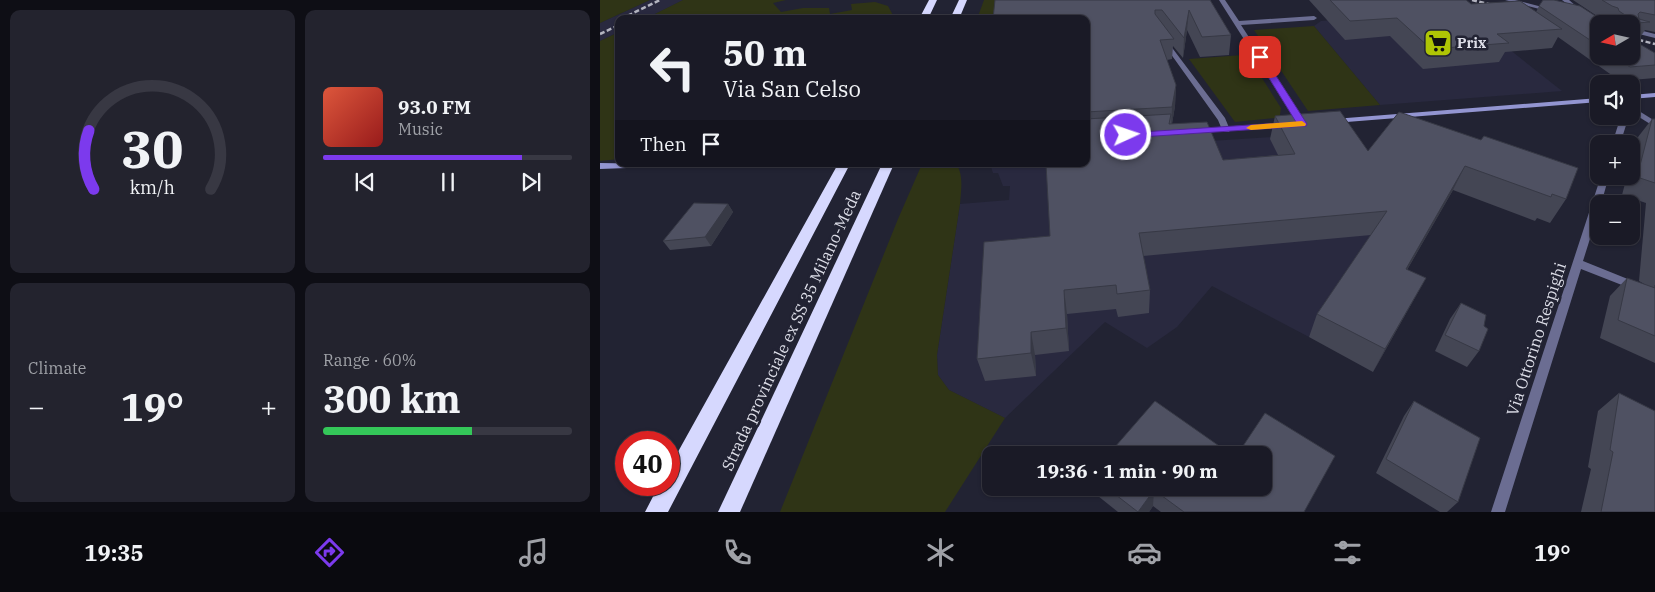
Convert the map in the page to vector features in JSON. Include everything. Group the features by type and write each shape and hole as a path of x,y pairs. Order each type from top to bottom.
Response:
{"highway":[{"path":"925,15 933,0"},
{"path":"956,15 963,0"},
{"name":"Strada provinciale ex SS 35 Milano-Meda","path":"656,512 842,167"},
{"name":"Strada provinciale ex SS 35 Milano-Meda","path":"729,512 887,167"}],"street":[{"path":"1222,0 1239,23 1302,124"},
{"path":"1508,0 1560,12"},
{"path":"1565,0 1579,11 1578,16"},
{"path":"1569,14 1587,19"},
{"path":"1239,23 1314,18"},
{"path":"1158,32 1219,117 1226,130"},
{"path":"1640,32 1655,36"},
{"path":"1640,96 1655,95"},
{"path":"1330,122 1590,101"},
{"path":"1640,114 1655,125"},
{"path":"1186,132 1311,123"},
{"path":"600,166 615,165"},
{"name":"Via Ottorino Respighi","path":"1498,512 1603,185"},
{"path":"1577,264 1655,294"}],"shaded area":[{"path":"650,0 683,0 653,15 617,15"},
{"path":"1461,11 1562,91 1380,105 1314,26 1321,21"},
{"path":"615,16 615,34 600,41 600,23"},
{"path":"1349,132 1397,203 1309,337 1212,286 1177,327 1147,348 1105,322 1005,418 949,390 938,375 937,355 960,204 1009,200 1010,186 1003,186 998,173 993,173 991,167 1090,167 1090,149"}],"green space":[{"path":"600,0 650,0 615,15 600,23"},
{"path":"683,0 786,0 773,3 781,12 803,8 829,8 830,14 852,10 851,4 875,2 888,6 893,15 653,15"},
{"path":"984,0 1002,0 995,15 978,15"},
{"path":"1314,26 1380,105 1308,111 1254,30"},
{"path":"615,34 615,159 600,161 600,41"},
{"path":"1248,56 1281,108 1280,115 1275,118 1235,122 1189,59"},
{"path":"921,167 958,167 961,178 960,204 937,355 938,375 949,390 1005,418 987,446 982,446 982,454 945,512 780,512"}],"building":[{"path":"995,0 1210,0 1231,35 1202,37 1189,10 1184,38 1162,10 1155,10 1155,14 1174,39 1160,40 1176,85 1172,107 1090,112 1090,15 993,15"},
{"path":"1330,0 1466,0 1471,4 1520,1 1562,29 1497,34 1509,43 1431,49 1397,18 1350,21"},
{"path":"1543,0 1554,0 1580,6 1594,15 1590,15 1590,40 1539,6"},
{"path":"1602,0 1655,0 1655,15 1640,12 1638,15 1625,15 1618,8"},
{"path":"1640,19 1650,22 1640,23"},
{"path":"1640,44 1655,53 1655,65 1630,67 1627,65 1640,65"},
{"path":"1340,111 1368,151 1399,112 1481,140 1484,136 1578,168 1566,199 1552,194 1551,197 1465,166 1406,269 1426,278 1385,349 1317,314 1387,211 1139,233 1150,290 1117,294 1116,285 1064,290 1066,328 1031,332 1031,353 977,359 984,242 1050,236 1046,167 1090,167 1090,119 1171,114 1169,124 1207,122 1223,160 1295,154 1275,116"},
{"path":"1652,119 1655,119 1655,183 1640,178 1640,165"},
{"path":"694,203 728,204 705,237 663,241"},
{"path":"1627,278 1655,288 1655,336 1618,320"},
{"path":"1461,303 1486,315 1484,326 1488,329 1479,351 1445,335"},
{"path":"1619,393 1655,411 1655,512 1601,512 1613,452 1610,450"},
{"path":"1155,401 1219,446 1116,446"},
{"path":"1414,401 1480,438 1458,502 1386,459"},
{"path":"1265,413 1335,456 1304,512 1184,512 1162,496 1272,496 1272,446 1243,446"},
{"path":"1117,496 1150,496 1138,512"}],"railway":[{"path":"629,15 660,0"},
{"path":"1472,0 1497,6"},
{"path":"600,34 615,27"},
{"path":"1640,40 1655,44"}],"slow traffic":[{"path":"1251,128 1302,124"}],"place":[{"name":"Prix","path":"1438,43"}],"route":[{"path":"1126,135 1302,124 1260,57"}]}
